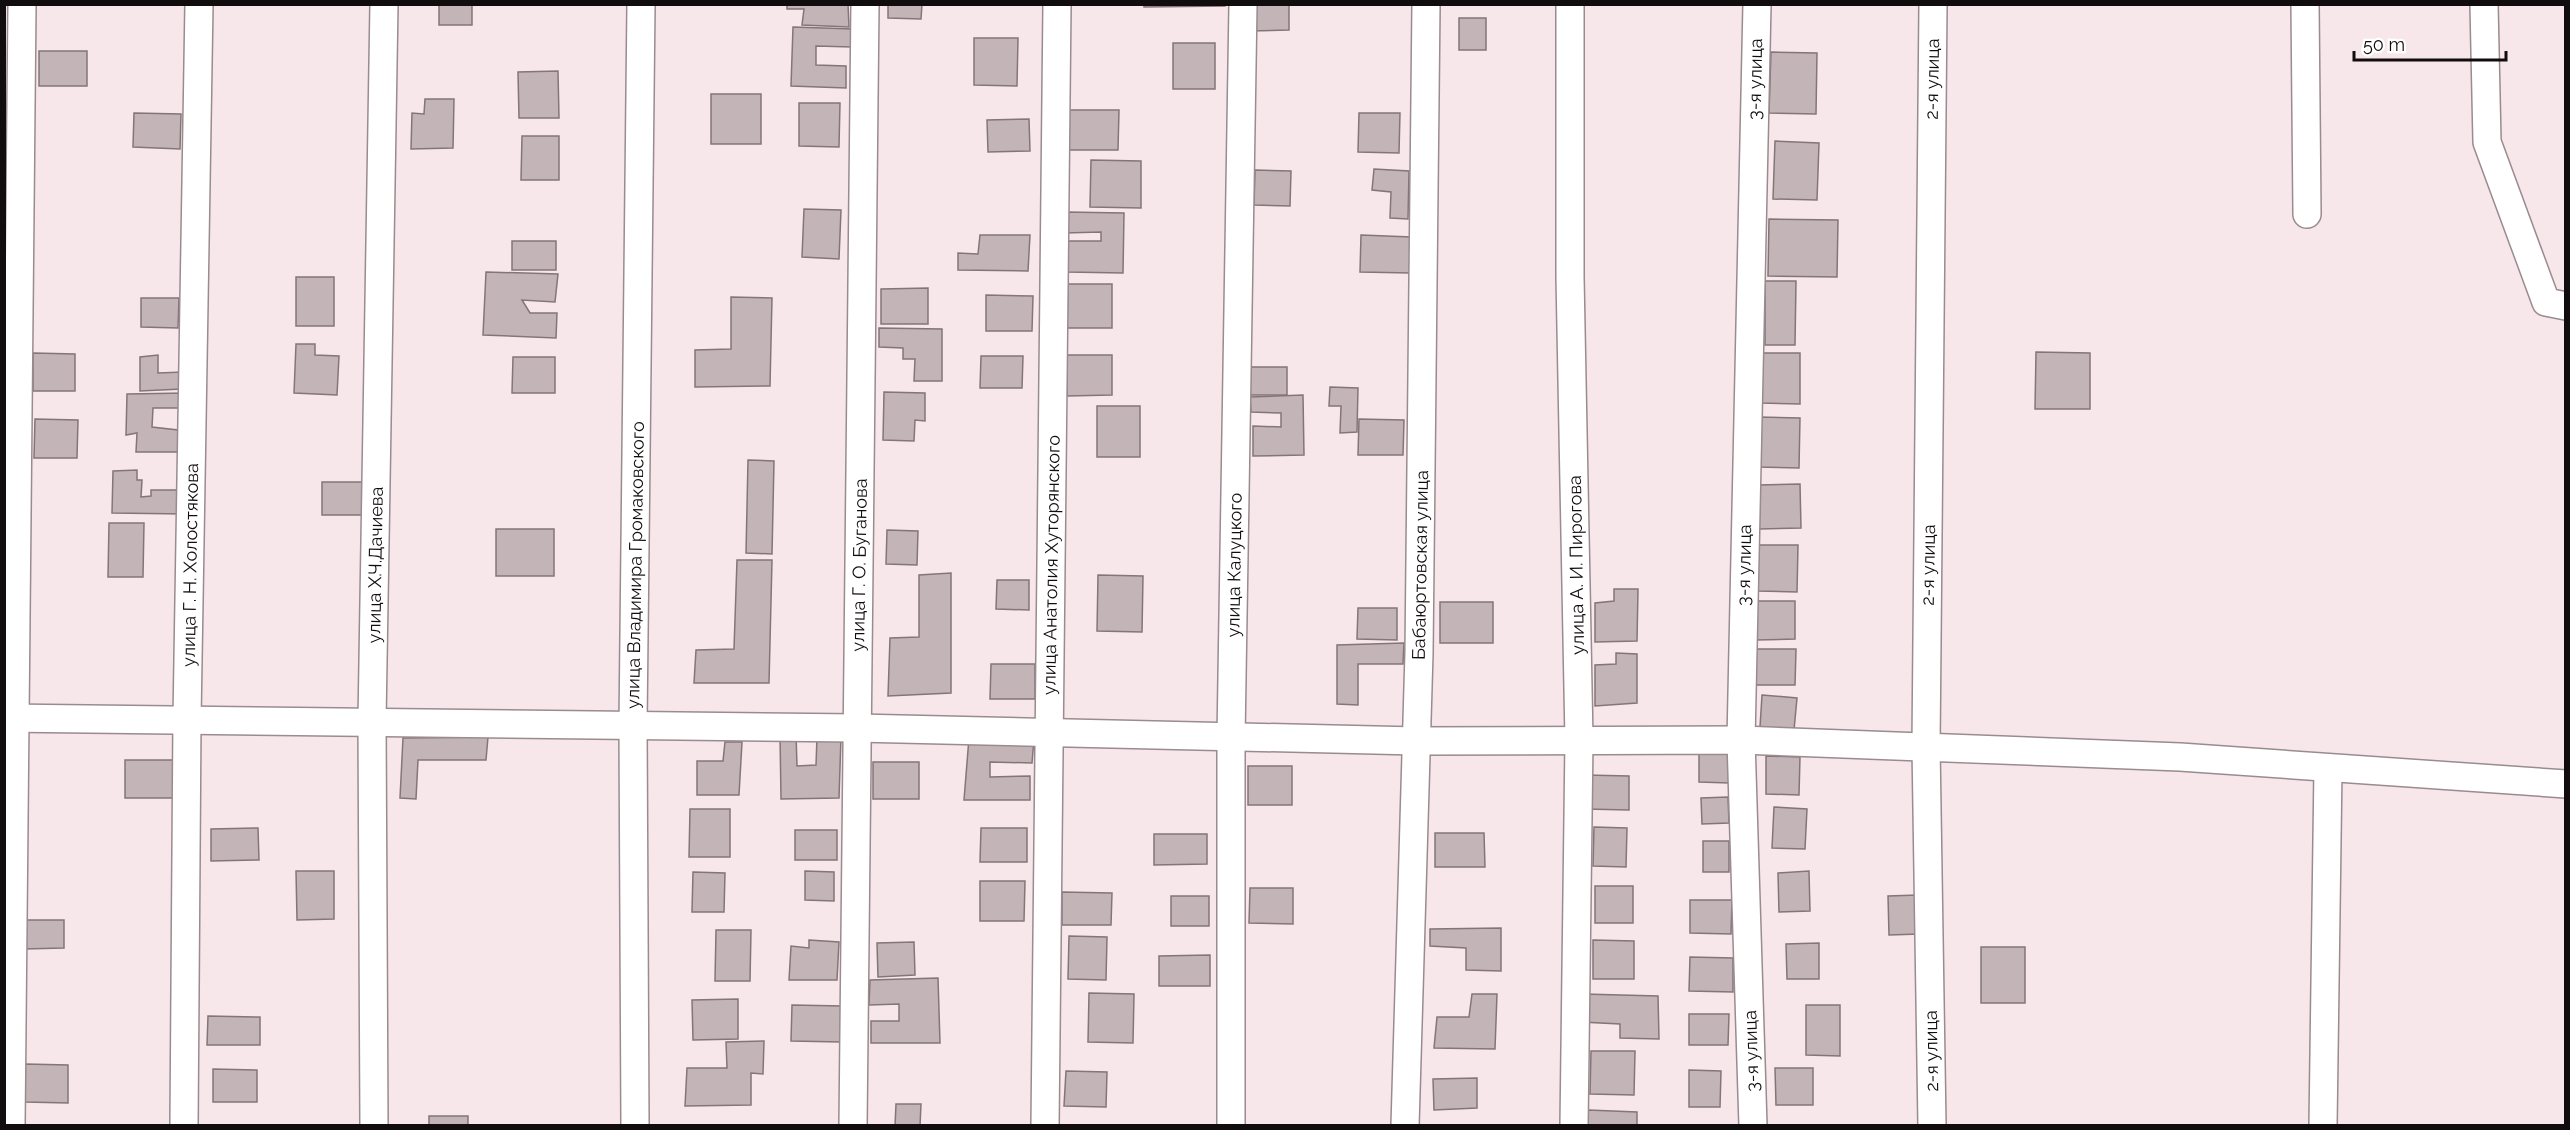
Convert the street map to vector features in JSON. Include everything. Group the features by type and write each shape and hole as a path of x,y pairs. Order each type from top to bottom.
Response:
{"street":[{"path":"11,1125 10,718 22,4"},
{"name":"улица Г. Н. Холостякова","path":"184,1125 187,719 199,4"},
{"name":"улица Х.Ч.Дачиева","path":"374,1125 372,721 384,4"},
{"name":"улица Владимира Громаковского","path":"634,1125 633,725 641,4"},
{"name":"улица Г. О. Буганова","path":"853,1125 865,4"},
{"name":"улица Анатолия Хуторянского","path":"1045,1125 1057,4"},
{"name":"улица Калуцкого","path":"1231,1125 1232,738 1243,4"},
{"name":"Бабаюртовская улица","path":"1405,1125 1416,741 1426,4"},
{"name":"улица А. И. Пирогова","path":"1570,4 1570,277 1579,740 1574,1125"},
{"name":"3-я улица","path":"1753,1125 1741,740 1757,4"},
{"name":"2-я улица","path":"1932,1125 1926,746 1933,4"},
{"path":"2305,4 2307,214"},
{"path":"2484,4 2487,142 2546,302 2565,306"},
{"path":"10,718 857,728 1416,741 1741,740 2180,757 2565,784"},
{"path":"2323,1125 2328,768"}],"building":[{"path":"439,4 472,4 472,25 439,25"},
{"path":"787,4 848,4 849,27 802,25 804,9 787,9"},
{"path":"888,4 922,4 921,19 888,18"},
{"path":"1144,4 1225,4 1225,6 1144,7"},
{"path":"1250,4 1289,4 1289,30 1250,31"},
{"path":"1459,18 1486,18 1486,50 1459,50"},
{"path":"793,27 853,29 852,47 816,46 816,65 846,66 846,88 791,86"},
{"path":"974,38 1018,38 1017,86 974,85"},
{"path":"1173,43 1215,43 1215,89 1173,89"},
{"path":"39,51 87,51 87,86 39,86"},
{"path":"1771,52 1817,53 1816,114 1769,113"},
{"path":"558,71 559,118 519,118 518,72"},
{"path":"711,94 761,94 761,144 711,144"},
{"path":"425,99 454,99 453,148 411,149 412,113 424,114"},
{"path":"799,103 840,103 839,147 799,146"},
{"path":"1068,110 1119,110 1118,150 1068,150"},
{"path":"134,113 181,114 180,149 133,147"},
{"path":"1359,113 1400,113 1399,153 1358,152"},
{"path":"1029,119 1030,151 988,152 987,120"},
{"path":"522,136 559,136 559,180 521,180"},
{"path":"1775,141 1819,143 1817,200 1773,199"},
{"path":"1091,160 1141,161 1141,208 1090,207"},
{"path":"1374,169 1409,171 1408,219 1390,218 1391,192 1372,190"},
{"path":"1255,170 1291,171 1290,206 1254,205"},
{"path":"804,209 841,210 839,259 802,257"},
{"path":"1066,212 1124,213 1123,273 1067,272 1068,241 1101,241 1101,232 1065,233"},
{"path":"1769,219 1838,220 1837,277 1768,276"},
{"path":"980,235 1030,235 1028,271 958,270 958,253 978,254"},
{"path":"1361,235 1411,237 1410,273 1360,272"},
{"path":"512,241 556,241 556,270 512,270"},
{"path":"486,272 558,274 555,302 522,300 530,313 557,313 556,338 483,335"},
{"path":"296,277 334,277 334,326 296,326"},
{"path":"1765,281 1796,281 1795,345 1765,345"},
{"path":"1068,284 1112,284 1112,328 1067,328"},
{"path":"928,288 928,324 881,324 881,289"},
{"path":"986,295 1033,296 1032,331 986,331"},
{"path":"731,297 772,298 770,386 695,387 695,350 731,349"},
{"path":"141,298 179,298 178,328 141,327"},
{"path":"879,328 942,329 942,381 914,381 915,359 903,359 903,348 879,347"},
{"path":"296,344 315,344 315,355 339,356 337,395 294,393"},
{"path":"2036,352 2090,353 2090,409 2035,409"},
{"path":"33,353 75,354 75,391 33,391"},
{"path":"1762,353 1800,353 1800,404 1761,403"},
{"path":"158,355 158,373 183,372 182,389 140,391 140,357"},
{"path":"1067,355 1112,355 1112,395 1067,396"},
{"path":"981,356 1023,356 1022,388 980,388"},
{"path":"513,357 555,357 555,393 512,393"},
{"path":"1250,367 1287,367 1287,395 1249,395"},
{"path":"1330,387 1358,388 1357,432 1340,433 1341,406 1329,406"},
{"path":"884,392 925,393 925,421 915,420 914,441 883,440"},
{"path":"186,393 186,408 153,408 152,427 178,430 178,452 136,452 137,433 126,435 127,394"},
{"path":"1303,395 1304,455 1253,456 1253,426 1281,427 1281,413 1251,412 1250,397"},
{"path":"1097,406 1140,406 1140,457 1097,457"},
{"path":"1758,417 1800,418 1799,468 1757,467"},
{"path":"35,419 78,420 77,458 34,458"},
{"path":"1359,419 1404,420 1403,455 1358,455"},
{"path":"748,460 774,461 772,554 746,553"},
{"path":"137,470 137,480 142,480 141,497 151,496 151,490 184,490 185,514 112,513 113,471"},
{"path":"322,482 362,482 362,515 322,515"},
{"path":"1800,484 1801,528 1759,529 1758,485"},
{"path":"109,523 144,523 143,577 108,577"},
{"path":"496,529 554,529 554,576 496,576"},
{"path":"887,530 918,531 917,565 886,564"},
{"path":"1757,545 1798,545 1797,592 1757,591"},
{"path":"737,560 772,560 769,683 694,683 696,650 734,649"},
{"path":"951,573 951,693 888,696 890,638 919,637 919,575"},
{"path":"1098,575 1143,576 1142,632 1097,631"},
{"path":"997,580 1029,580 1029,610 996,609"},
{"path":"1614,589 1638,589 1637,641 1595,642 1595,603 1614,601"},
{"path":"1756,601 1795,601 1795,639 1756,640"},
{"path":"1440,602 1493,602 1493,643 1440,643"},
{"path":"1358,608 1397,608 1397,640 1357,639"},
{"path":"1404,643 1403,664 1358,664 1358,705 1337,704 1337,645"},
{"path":"1755,649 1796,649 1795,685 1755,685"},
{"path":"1616,653 1637,654 1637,703 1595,706 1595,665 1616,664"},
{"path":"991,664 1035,664 1035,699 990,699"},
{"path":"1762,695 1797,698 1794,730 1760,727"},
{"path":"796,734 797,766 816,765 817,737 841,737 839,798 781,799 780,735"},
{"path":"488,737 486,760 418,760 416,799 400,798 403,738"},
{"path":"969,738 1034,739 1032,763 990,762 990,777 1030,776 1030,800 964,800"},
{"path":"725,742 742,742 739,795 697,795 697,761 723,761"},
{"path":"1699,751 1730,751 1729,783 1699,782"},
{"path":"1766,756 1800,757 1799,795 1766,794"},
{"path":"125,760 178,760 178,798 125,798"},
{"path":"873,762 919,762 919,799 873,799"},
{"path":"1248,766 1292,766 1292,805 1248,805"},
{"path":"1585,775 1629,776 1629,810 1585,809"},
{"path":"1728,797 1729,823 1702,824 1701,798"},
{"path":"1774,807 1807,809 1805,849 1772,848"},
{"path":"690,809 730,809 730,857 689,857"},
{"path":"1594,827 1627,828 1626,867 1593,866"},
{"path":"258,828 259,860 211,861 211,829"},
{"path":"981,828 1027,828 1027,862 980,862"},
{"path":"795,830 837,830 837,860 795,860"},
{"path":"1435,833 1484,833 1485,867 1435,867"},
{"path":"1154,834 1207,834 1207,864 1154,865"},
{"path":"1703,841 1729,841 1729,872 1703,872"},
{"path":"296,871 334,871 334,919 297,920"},
{"path":"805,871 834,872 834,901 805,900"},
{"path":"1809,871 1810,911 1779,912 1778,873"},
{"path":"693,872 725,873 724,912 692,912"},
{"path":"980,881 1025,881 1024,921 980,921"},
{"path":"1595,886 1633,886 1633,923 1595,923"},
{"path":"1250,888 1293,888 1293,924 1249,923"},
{"path":"1062,892 1112,893 1111,925 1062,925"},
{"path":"1919,895 1920,934 1889,935 1888,896"},
{"path":"1171,896 1209,896 1209,926 1171,926"},
{"path":"1690,900 1732,900 1731,934 1690,933"},
{"path":"24,920 64,920 64,948 24,949"},
{"path":"1501,928 1501,971 1466,970 1466,948 1430,946 1430,929"},
{"path":"716,930 751,930 750,981 715,981"},
{"path":"1069,936 1107,937 1106,980 1068,979"},
{"path":"809,940 839,942 837,980 789,980 791,946 809,948"},
{"path":"1593,940 1634,941 1634,979 1593,979"},
{"path":"914,942 915,975 878,977 877,943"},
{"path":"1819,943 1819,979 1787,979 1786,944"},
{"path":"1981,947 2025,947 2025,1003 1981,1003"},
{"path":"1210,955 1210,986 1159,986 1159,956"},
{"path":"1690,957 1733,958 1733,992 1689,991"},
{"path":"938,978 940,1043 871,1043 871,1021 899,1021 899,1004 869,1005 870,980"},
{"path":"1089,993 1134,994 1133,1043 1088,1042"},
{"path":"1472,994 1497,994 1495,1049 1434,1048 1437,1017 1469,1017"},
{"path":"1583,994 1658,996 1659,1039 1620,1038 1620,1024 1581,1022"},
{"path":"738,999 738,1039 693,1040 692,1000"},
{"path":"792,1005 842,1006 841,1042 791,1041"},
{"path":"1806,1005 1840,1005 1840,1056 1806,1055"},
{"path":"1689,1014 1729,1014 1728,1045 1689,1045"},
{"path":"208,1016 260,1017 260,1045 207,1045"},
{"path":"764,1041 763,1074 751,1073 751,1105 685,1106 687,1068 727,1068 726,1042"},
{"path":"1591,1051 1635,1051 1634,1095 1590,1094"},
{"path":"25,1064 68,1065 68,1103 25,1102"},
{"path":"1775,1068 1813,1068 1813,1105 1776,1105"},
{"path":"213,1069 257,1070 257,1102 213,1102"},
{"path":"1689,1070 1721,1071 1720,1107 1689,1107"},
{"path":"1066,1071 1107,1072 1106,1107 1064,1106"},
{"path":"1477,1078 1477,1108 1434,1110 1433,1079"},
{"path":"896,1104 921,1104 920,1126 895,1126"},
{"path":"1588,1110 1637,1112 1637,1126 1588,1126"},
{"path":"429,1116 468,1116 468,1126 429,1126"}]}
